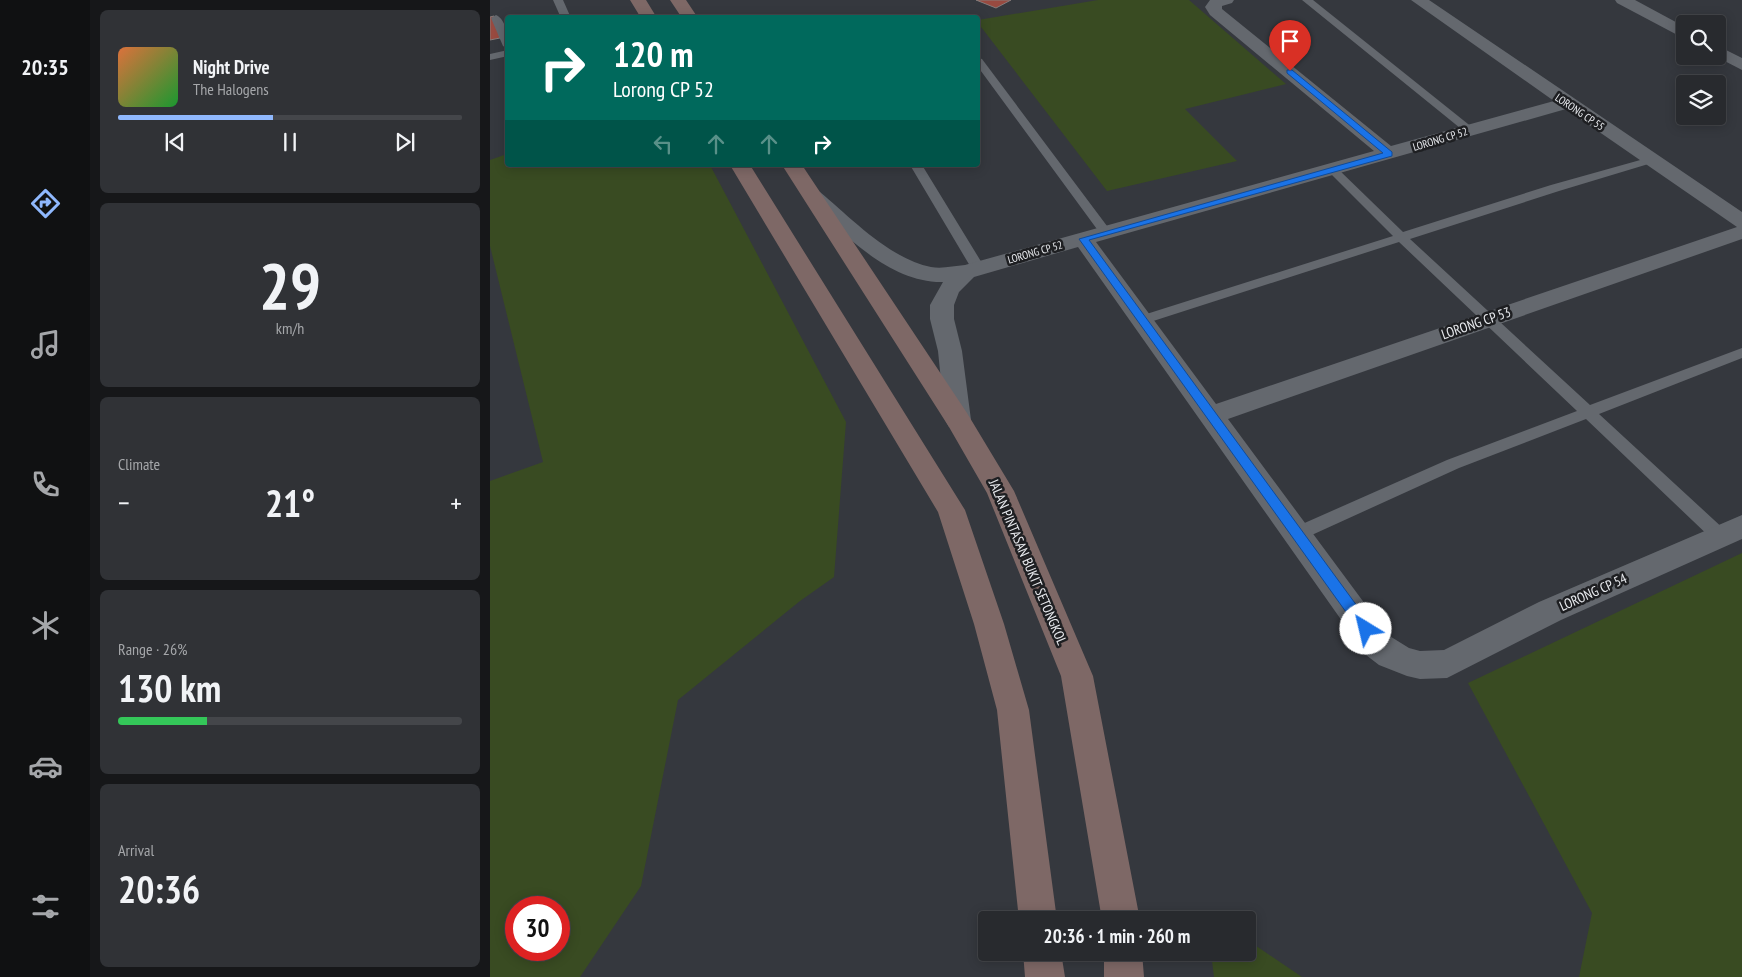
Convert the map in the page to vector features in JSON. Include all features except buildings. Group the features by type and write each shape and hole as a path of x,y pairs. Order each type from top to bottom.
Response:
{"main road":[{"path":"638,0 647,15"},
{"path":"678,0 688,15"},
{"path":"741,167 951,510 989,624 1013,710 1037,911"},
{"name":"JALAN PINTASAN BUKIT SETONGKOL","path":"793,167 958,420 1000,491 1077,676 1119,911"},
{"path":"1043,961 1045,977"},
{"path":"1123,961 1124,977"}],"street":[{"name":"LORONG CP 55","path":"1419,0 1742,222"},
{"path":"1623,0 1676,29"},
{"path":"1221,2 1213,7 1216,12 1389,154"},
{"path":"1726,55 1742,64"},
{"name":"LORONG CP 52","path":"813,196 871,246 911,268 932,274 972,270 1568,103"},
{"name":"LORONG CP 53","path":"1211,415 1487,318 1742,232"},
{"path":"1095,236 1142,320 1297,534"},
{"path":"958,420 950,351 942,319 942,305 949,288 972,270"},
{"name":"LORONG CP 54","path":"1297,534 1378,645 1390,655 1420,665 1447,664 1550,612 1731,531"}],"lane":[{"path":"558,0 565,15"},
{"path":"1307,0 1469,130"},
{"path":"496,18 505,39"},
{"path":"490,57 505,54"},
{"path":"980,64 1095,236"},
{"path":"1142,320 1555,188 1651,160"},
{"path":"917,167 972,270"},
{"path":"1333,170 1401,237 1588,412 1731,531"},
{"path":"1297,534 1453,464 1742,352"}],"green space":[{"path":"1098,0 1189,0 1286,84 1185,109 1237,161 1107,191 980,26 980,20"},
{"path":"505,155 505,167 711,167 846,422 834,577 800,601 678,700 641,886 580,977 490,977 490,481 543,462 490,246 490,160"},
{"path":"1742,553 1742,977 1579,977 1592,913 1468,683"},
{"path":"1256,946 1302,977 1214,977 1212,961 1256,961"}],"route":[{"path":"1290,71 1389,154 1084,239 1366,629"}]}
